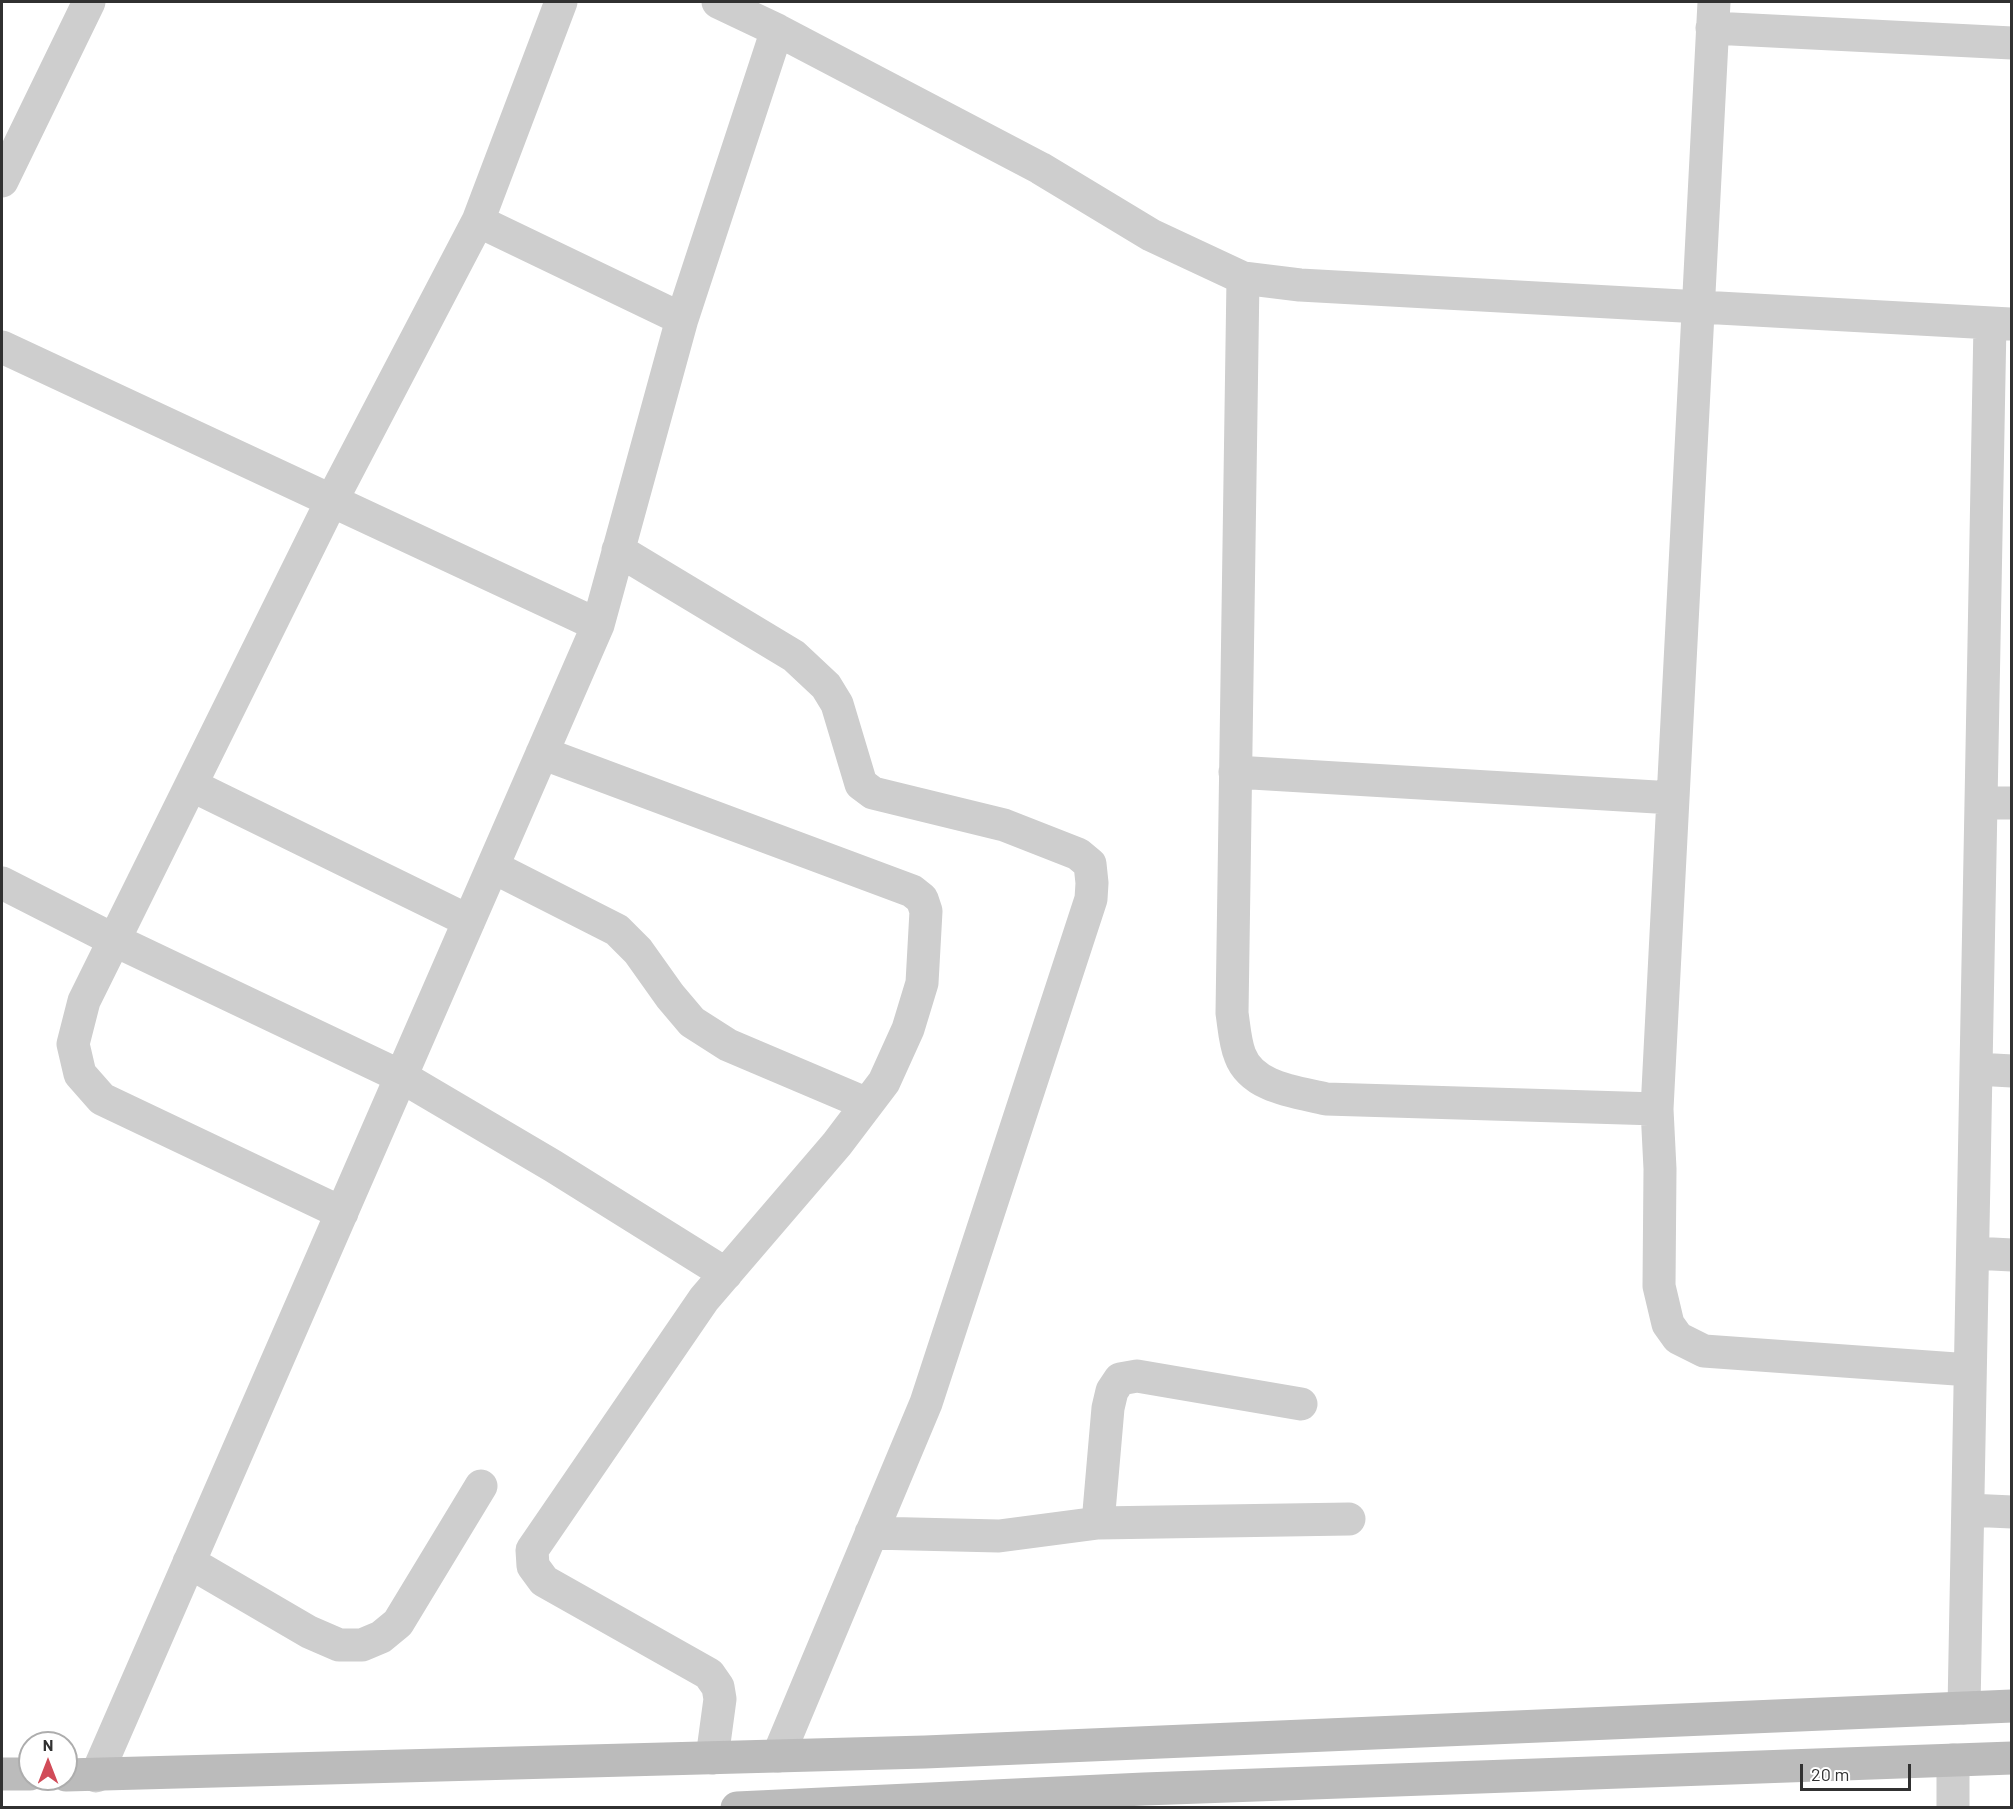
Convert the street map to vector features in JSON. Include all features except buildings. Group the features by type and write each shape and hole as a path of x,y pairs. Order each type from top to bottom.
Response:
{"street":[{"path":"2,181 89,2"},
{"path":"342,1213 102,1099 80,1074 73,1044 84,1001 114,940 332,500 478,221 561,2"},
{"path":"718,2 777,30 1040,168 1151,235 1243,278 1300,285 2001,324 1996,803 1976,1069 1964,1708"},
{"path":"1970,1370 1704,1351 1678,1338 1668,1324 1659,1286 1660,1169 1657,1109 1713,15 2012,43"},
{"path":"777,30 682,319 597,625 189,1562 81,1775 937,1751 2012,1706"},
{"path":"478,221 682,319"},
{"path":"1243,278 1232,1013 1240,1056 1254,1074 1277,1088 1326,1099 1657,1109"},
{"path":"2,347 597,625"},
{"path":"618,550 794,656 826,686 837,704 861,784 873,793 1004,825 1078,854 1090,864 1091,899 926,1403 778,1756"},
{"path":"542,753 912,891 922,899 926,911 922,983 917,1004 884,1082 837,1144 704,1299 532,1550 533,1566 544,1581 709,1674 718,1687 720,1699 712,1758"},
{"path":"1236,772 1673,798"},
{"path":"191,785 469,921"},
{"path":"493,867 617,930 638,951 692,1022 719,1039 867,1104"},
{"path":"2,883 114,940 402,1077 553,1166 726,1274"},
{"path":"1976,1069 2012,1071"},
{"path":"1973,1253 2012,1255"},
{"path":"1098,1522 1108,1408 1112,1391 1120,1379 1137,1376 1301,1404"},
{"path":"189,1562 309,1632 339,1645 362,1645 381,1637 398,1623 481,1486"},
{"path":"1968,1510 2012,1512"},
{"path":"871,1533 999,1536 1098,1522 1349,1519"},
{"path":"1687,1719 1687,1769"},
{"path":"737,1808 927,1803 1687,1769 2012,1758"},
{"path":"1953,1760 1953,1808"},
{"path":"2,1774 18,1774"}]}
